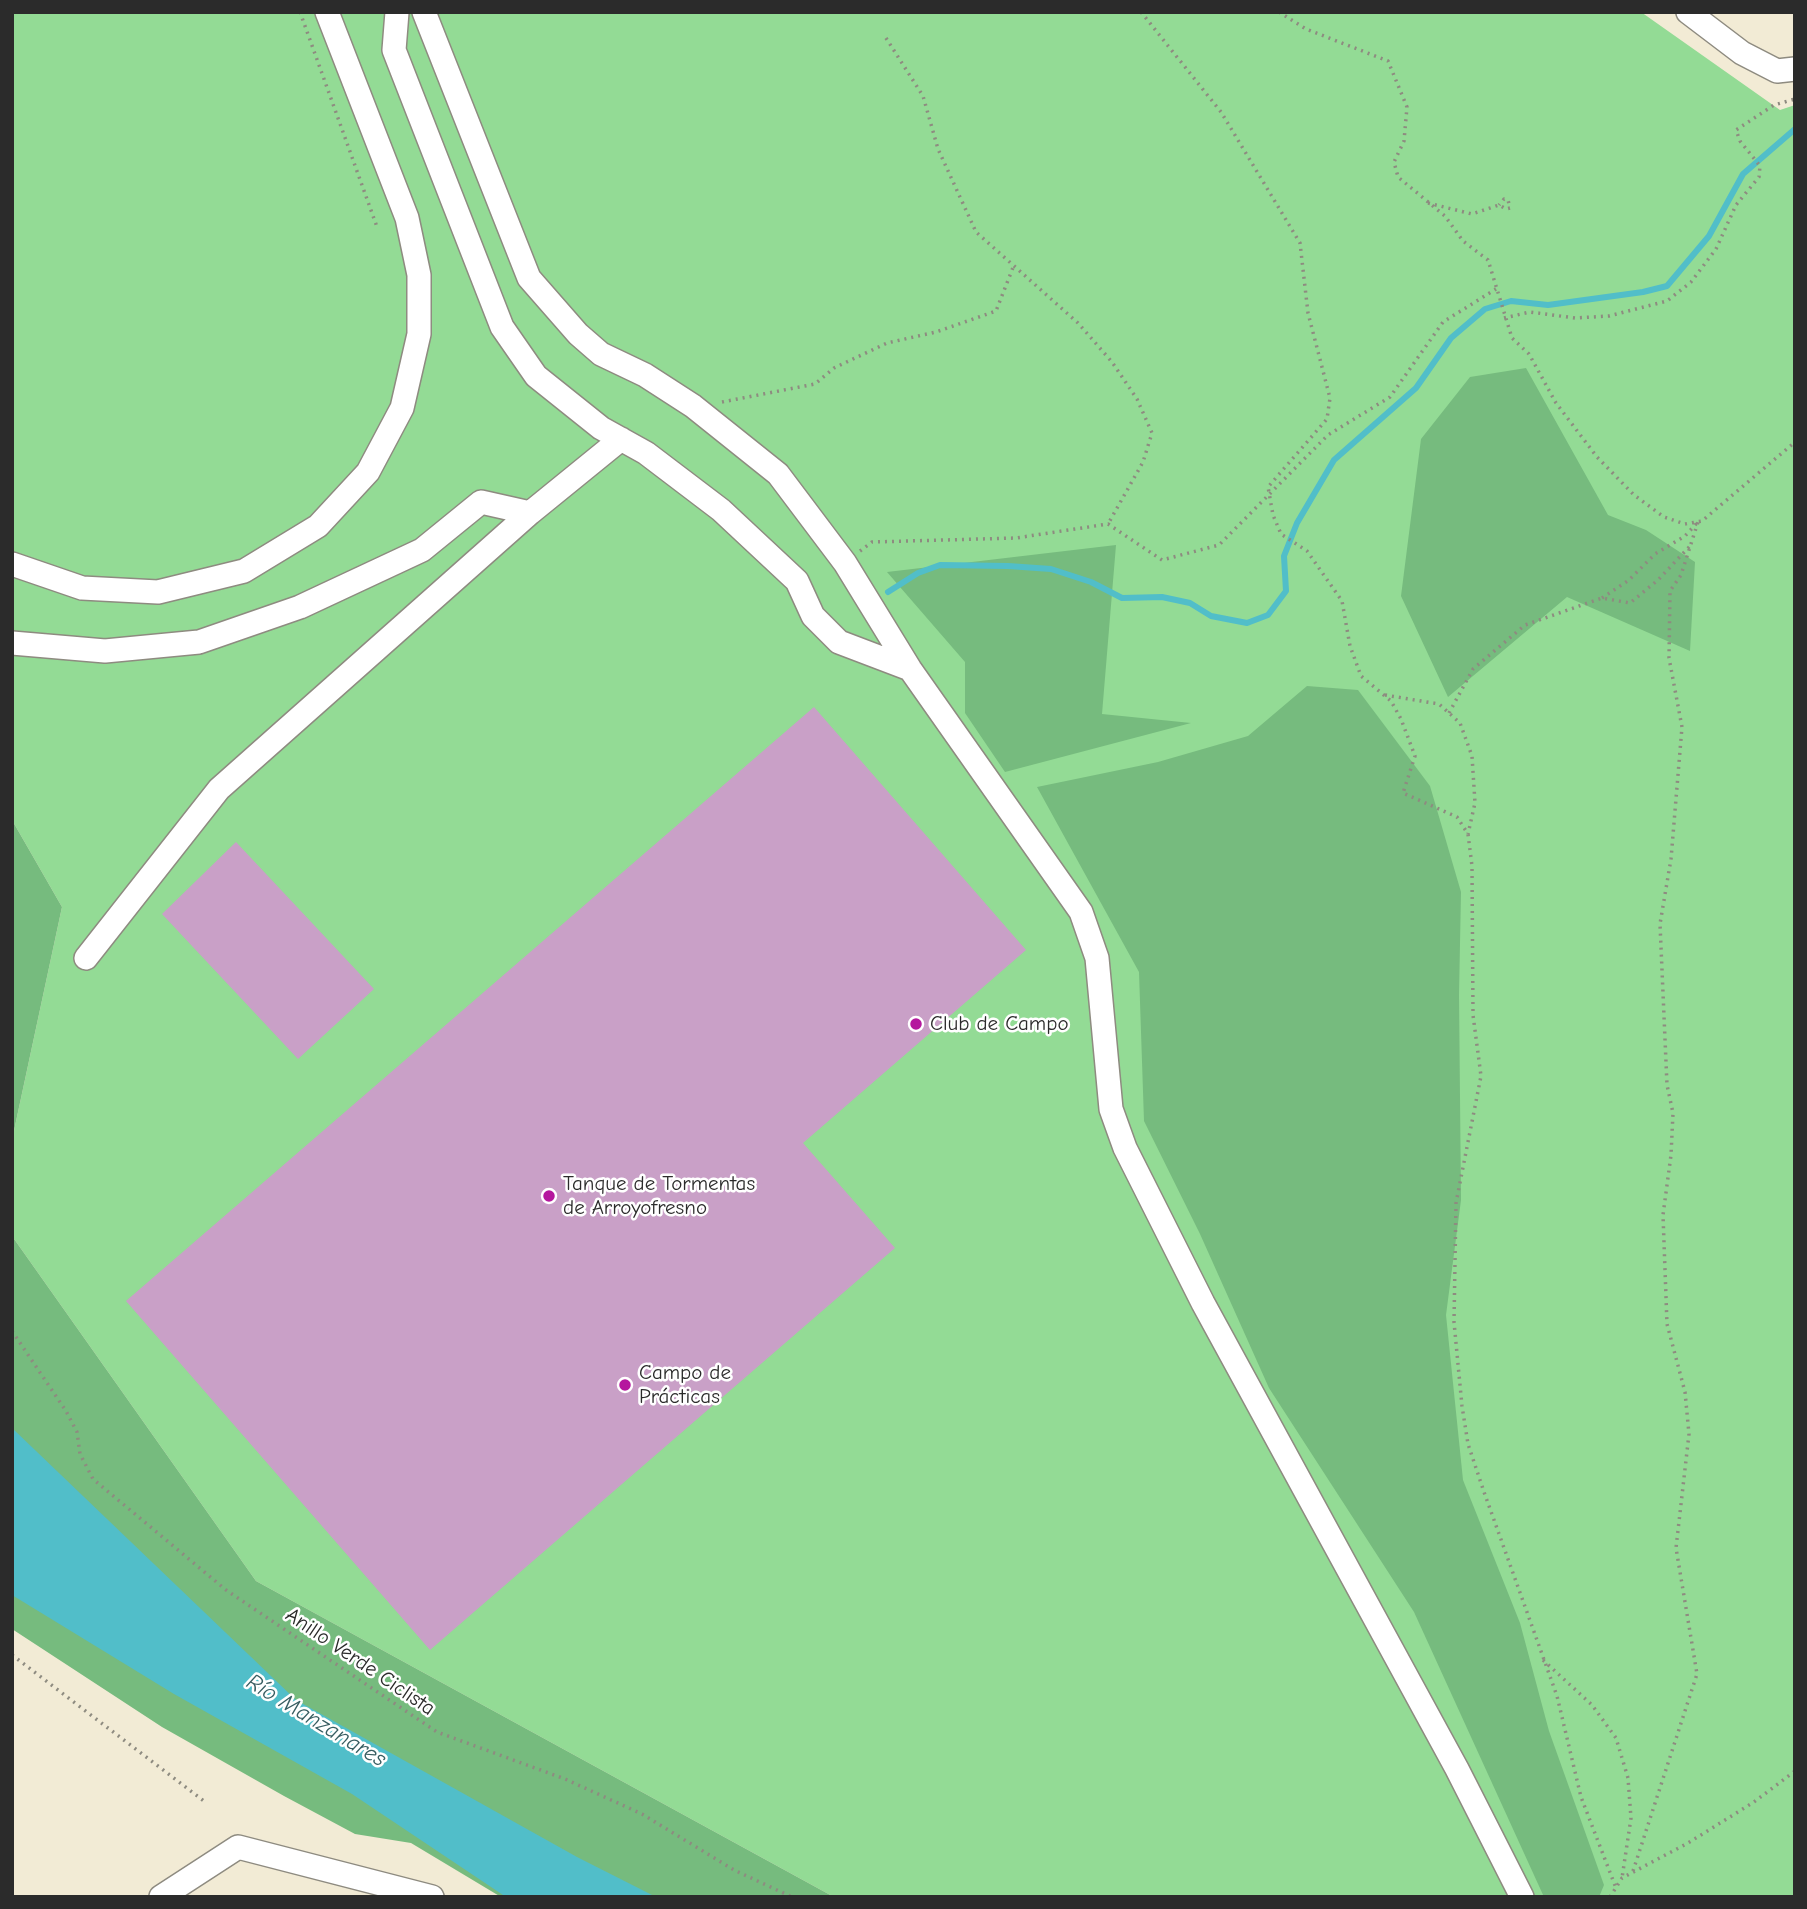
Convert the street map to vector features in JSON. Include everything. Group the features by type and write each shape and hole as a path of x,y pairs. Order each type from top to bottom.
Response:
{"lane":[{"path":"12,564 82,588 158,592 244,570 318,526 368,472 402,408 419,334 419,275 407,218 327,12"},
{"path":"397,12 394,50 502,327 536,376 601,428 646,453 689,485 772,556 797,581 813,616 839,642 910,668"},
{"path":"424,12 529,278 578,334 601,354 645,375 693,406 778,474 845,564 910,668 1081,912 1097,958 1111,1109 1125,1148 1203,1303 1457,1769 1522,1897"},
{"path":"1688,12 1742,53 1777,71 1795,69"},
{"path":"86,958 219,789 530,513 621,439"},
{"path":"12,643 105,652 200,642 300,607 422,550 481,502 530,513"},
{"path":"161,1897 238,1847 432,1897"}],"path":[{"path":"300,12 377,227"},
{"path":"1141,12 1221,112 1300,243 1308,313 1330,398 1327,419 1268,487 1273,515 1281,534 1303,548 1342,601 1350,646 1361,676 1384,695 1401,719 1415,756 1403,793 1457,817 1468,834"},
{"path":"1279,12 1306,29 1388,61 1407,107 1404,141 1394,162 1398,177 1445,216 1463,241 1488,260 1511,338 1529,354 1556,403 1597,457 1633,495 1664,517 1685,524 1698,522"},
{"path":"886,38 923,96 938,149 976,232 1078,323 1112,362 1137,399 1152,433 1143,462 1108,524"},
{"path":"1504,318 1530,312 1575,317 1609,316 1667,301 1691,282 1716,249 1735,205 1759,177 1760,166 1740,141 1735,130 1756,114 1795,99"},
{"path":"1428,203 1472,214 1499,205"},
{"path":"693,406 815,384 834,368 887,343 936,332 996,311 1014,265"},
{"path":"845,564 872,542 1016,538 1108,524 1163,560 1219,545 1328,435 1390,397 1443,322 1496,289"},
{"path":"1449,713 1473,668 1525,625 1602,598 1629,580 1655,554 1685,536 1698,522 1795,442"},
{"path":"1633,1871 1697,1674 1676,1548 1689,1434 1685,1392 1667,1324 1663,1215 1671,1156 1673,1114 1667,1085 1660,924 1671,859 1682,727 1669,658 1670,591 1681,575 1698,522"},
{"path":"1602,598 1630,603 1658,580 1691,544"},
{"path":"1384,695 1439,704 1460,723 1472,756 1475,803 1468,834 1472,866 1473,1016 1481,1076 1456,1203 1454,1322 1468,1444 1556,1696 1581,1797 1616,1888"},
{"name":"Anillo Verde Ciclista","path":"12,1331 66,1411 77,1432 80,1454 93,1479 226,1590 437,1732 565,1779 642,1814 734,1870 792,1897"},
{"path":"12,1655 204,1801"},
{"path":"1541,1658 1592,1705 1616,1738 1628,1778 1631,1818 1622,1878 1612,1896"},
{"path":"1622,1878 1688,1843 1754,1802 1795,1771"}],"green space":[{"name":"Club de Campo","path":"12,12 1641,12 1780,110 1795,105 1795,1897 834,1897 256,1581 12,1236 12,1140 62,907 12,820"},
{"path":"1526,368 1608,515 1646,530 1695,562 1690,651 1567,597 1448,697 1401,596 1421,439 1470,377"},
{"path":"1116,545 1102,714 1191,723 1005,772 965,713 965,662 887,572"},
{"path":"1307,686 1358,690 1430,786 1461,892 1461,1200 1446,1315 1463,1480 1520,1623 1549,1731 1604,1885 1599,1897 1544,1897 1414,1612 1269,1388 1200,1234 1144,1121 1139,972 1037,787 1158,762 1248,736"},
{"path":"12,820 62,907 12,1140"},
{"path":"12,1236 256,1581 834,1897 501,1897 411,1843 355,1834 284,1796 162,1727 12,1629"}],"water":[{"name":"Río Manzanares","path":"12,1428 296,1700 577,1857 656,1897 506,1897 352,1794 174,1694 12,1595"}],"building":[{"name":"Tanque de Tormentas de Arroyofresno","path":"814,707 1026,950 803,1143 895,1248 430,1650 126,1301"},
{"path":"236,842 374,989 298,1059 162,914"}],"waterway":[{"path":"888,592 918,573 940,565 1008,566 1051,569 1091,582 1122,598 1162,597 1190,603 1211,616 1247,623 1268,615 1286,591 1284,556 1297,523 1334,460 1416,388 1451,338 1485,309 1511,301 1548,305 1643,292 1667,286 1709,236 1743,174 1795,129"}],"place":[{"name":"Club de Campo","path":"916,1024"},
{"name":"Tanque de Tormentas de Arroyofresno","path":"549,1196"},
{"name":"Campo de Prácticas","path":"625,1385"}]}
